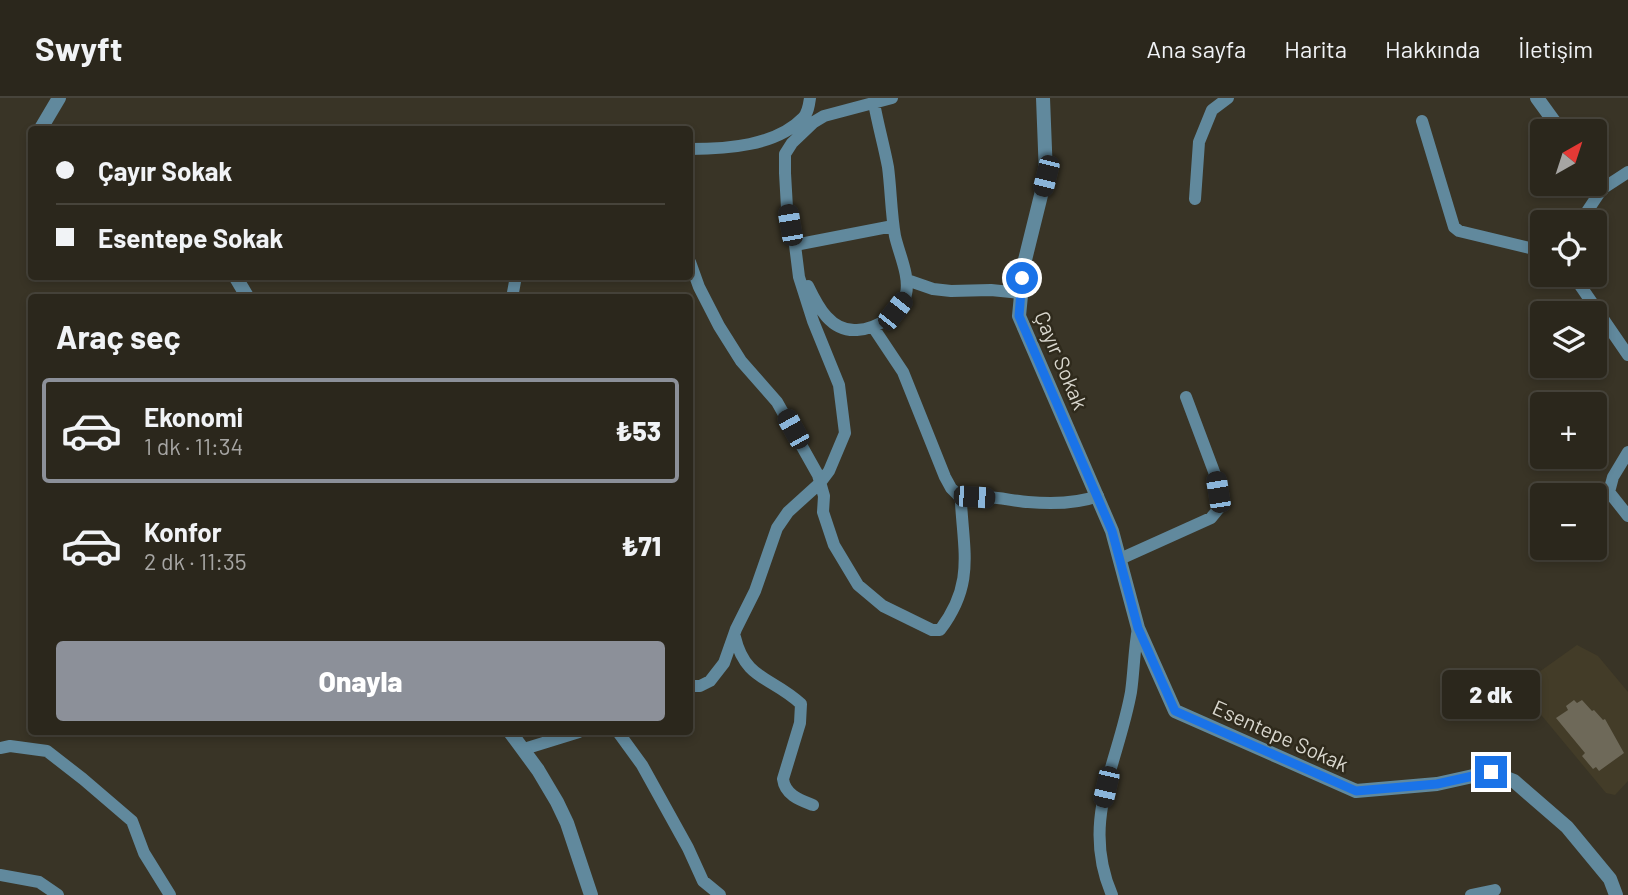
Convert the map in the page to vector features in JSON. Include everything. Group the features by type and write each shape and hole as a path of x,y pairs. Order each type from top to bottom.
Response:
{"street":[{"path":"42,126 59,98"},
{"path":"693,149 733,146 768,138 804,117 810,98"},
{"path":"693,686 700,686 718,674 755,591 777,528 788,512 820,483 829,471 845,433 839,385 813,321 799,277 787,208 785,154 792,143 824,116 892,98"},
{"name":"Çayır Sokak","path":"1043,98 1046,176 1024,264 1019,316 1112,531 1138,628"},
{"path":"1195,199 1199,142 1212,110 1228,98"},
{"path":"1537,98 1552,119"},
{"path":"797,260 823,313 846,330 883,323 906,297 907,281 894,226 888,168 874,103"},
{"path":"1422,121 1454,228 1530,248"},
{"path":"1607,180 1628,172"},
{"path":"795,245 894,226"},
{"path":"693,270 719,326 741,361 785,415 820,483 824,496 823,512 834,545 858,585 883,606 932,630 940,629 949,618 965,580 963,499"},
{"path":"907,281 951,291 991,290 1020,293"},
{"path":"1581,287 1628,355"},
{"path":"873,327 903,372 945,477 951,488 963,499"},
{"path":"1120,559 1211,518 1220,507 1216,477 1186,397"},
{"path":"1628,453 1613,477 1609,492 1628,516"},
{"path":"963,499 974,497 1030,502 1079,502 1098,496"},
{"path":"1112,895 1102,873 1098,836 1100,812 1131,691 1138,628"},
{"name":"Esentepe Sokak","path":"1138,628 1175,711 1356,791 1437,784 1491,772 1514,780 1567,827 1610,879 1616,895"},
{"path":"735,633 739,655 750,668 801,704 800,723 783,779 784,786 799,800 813,806"},
{"path":"512,735 524,749 567,823 591,895"},
{"path":"524,749 569,735"},
{"path":"620,735 642,765 703,881 720,895"},
{"path":"0,748 10,746 47,751 113,804 132,821 144,853 170,895"},
{"path":"0,876 39,882 58,895"},
{"path":"1471,895 1495,890"}],"shaded area":[{"path":"1577,645 1598,656 1628,692 1628,781 1615,795 1606,793 1518,687"}],"building":[{"path":"1574,700 1577,703 1582,700 1592,711 1605,719 1624,753 1599,771 1596,767 1593,769 1582,756 1585,753 1556,718 1568,710 1566,706"}],"route":[{"path":"1022,278 1019,316 1112,531 1138,628 1175,711 1356,791 1437,784 1491,772"}]}
